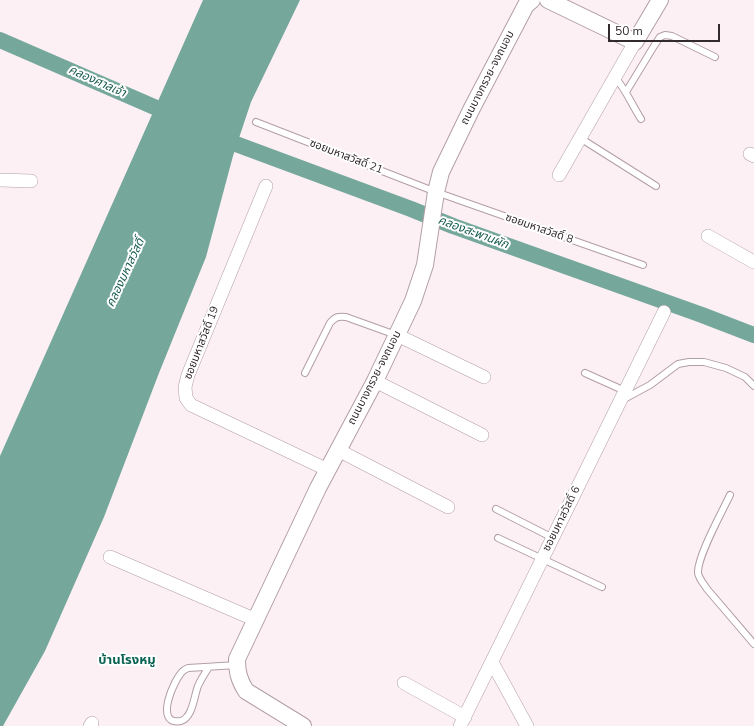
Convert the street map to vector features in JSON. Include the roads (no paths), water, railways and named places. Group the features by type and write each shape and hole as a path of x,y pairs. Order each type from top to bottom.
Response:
{"street":[{"name":"ถนนบางกรวย-จงถนอม","path":"237,665 238,659 256,620 328,470 375,382 413,301 422,276 428,250 436,192 441,172 526,5 532,0"},
{"path":"548,0 634,42"},
{"path":"558,175 634,42 660,0"},
{"path":"0,180 31,180"},
{"name":"ซอยมหาสวัสดิ์ 19","path":"266,186 188,375 185,387 186,398 191,405 214,417 328,470"},
{"path":"708,236 754,262"},
{"name":"ซอยมหาสวัสดิ์ 6","path":"462,722 664,312"},
{"path":"397,335 484,377"},
{"path":"375,382 482,434"},
{"path":"338,450 448,507"},
{"path":"110,557 256,620"},
{"path":"492,662 527,726"},
{"path":"237,665 240,682 246,691 303,726"},
{"path":"404,683 462,722"}],"lane":[{"path":"626,92 660,37 665,35 672,36 715,57"},
{"path":"615,77 626,92 641,119"},
{"name":"ซอยมหาสวัสดิ์ 21","path":"256,122 436,192"},
{"path":"580,138 656,186"},
{"name":"ซอยมหาสวัสดิ์ 8","path":"436,192 643,265"},
{"path":"304,373 330,323 335,318 340,316 346,317 397,335"},
{"path":"585,373 623,396 650,385 678,364 704,362 726,368 745,377 754,386"},
{"path":"730,495 699,561 698,574 707,589 754,644"},
{"path":"496,509 553,538"},
{"path":"498,538 602,587"},
{"path":"209,667 198,685 187,717 182,721 171,721 167,717 166,710 177,679 183,672 188,668 237,665"}],"water":[{"name":"คลองมหาสวัสดิ์","path":"203,0 300,0 251,102 233,156 206,257 159,373 104,517 45,651 3,726 0,726 0,456"}],"waterway":[{"name":"คลองศาลเจ้า","path":"0,40 175,116"},
{"name":"คลองสะพานผัก","path":"217,137 453,226 754,335"}],"district":[{"name":"บ้านโรงหมู","path":"127,661"}]}
